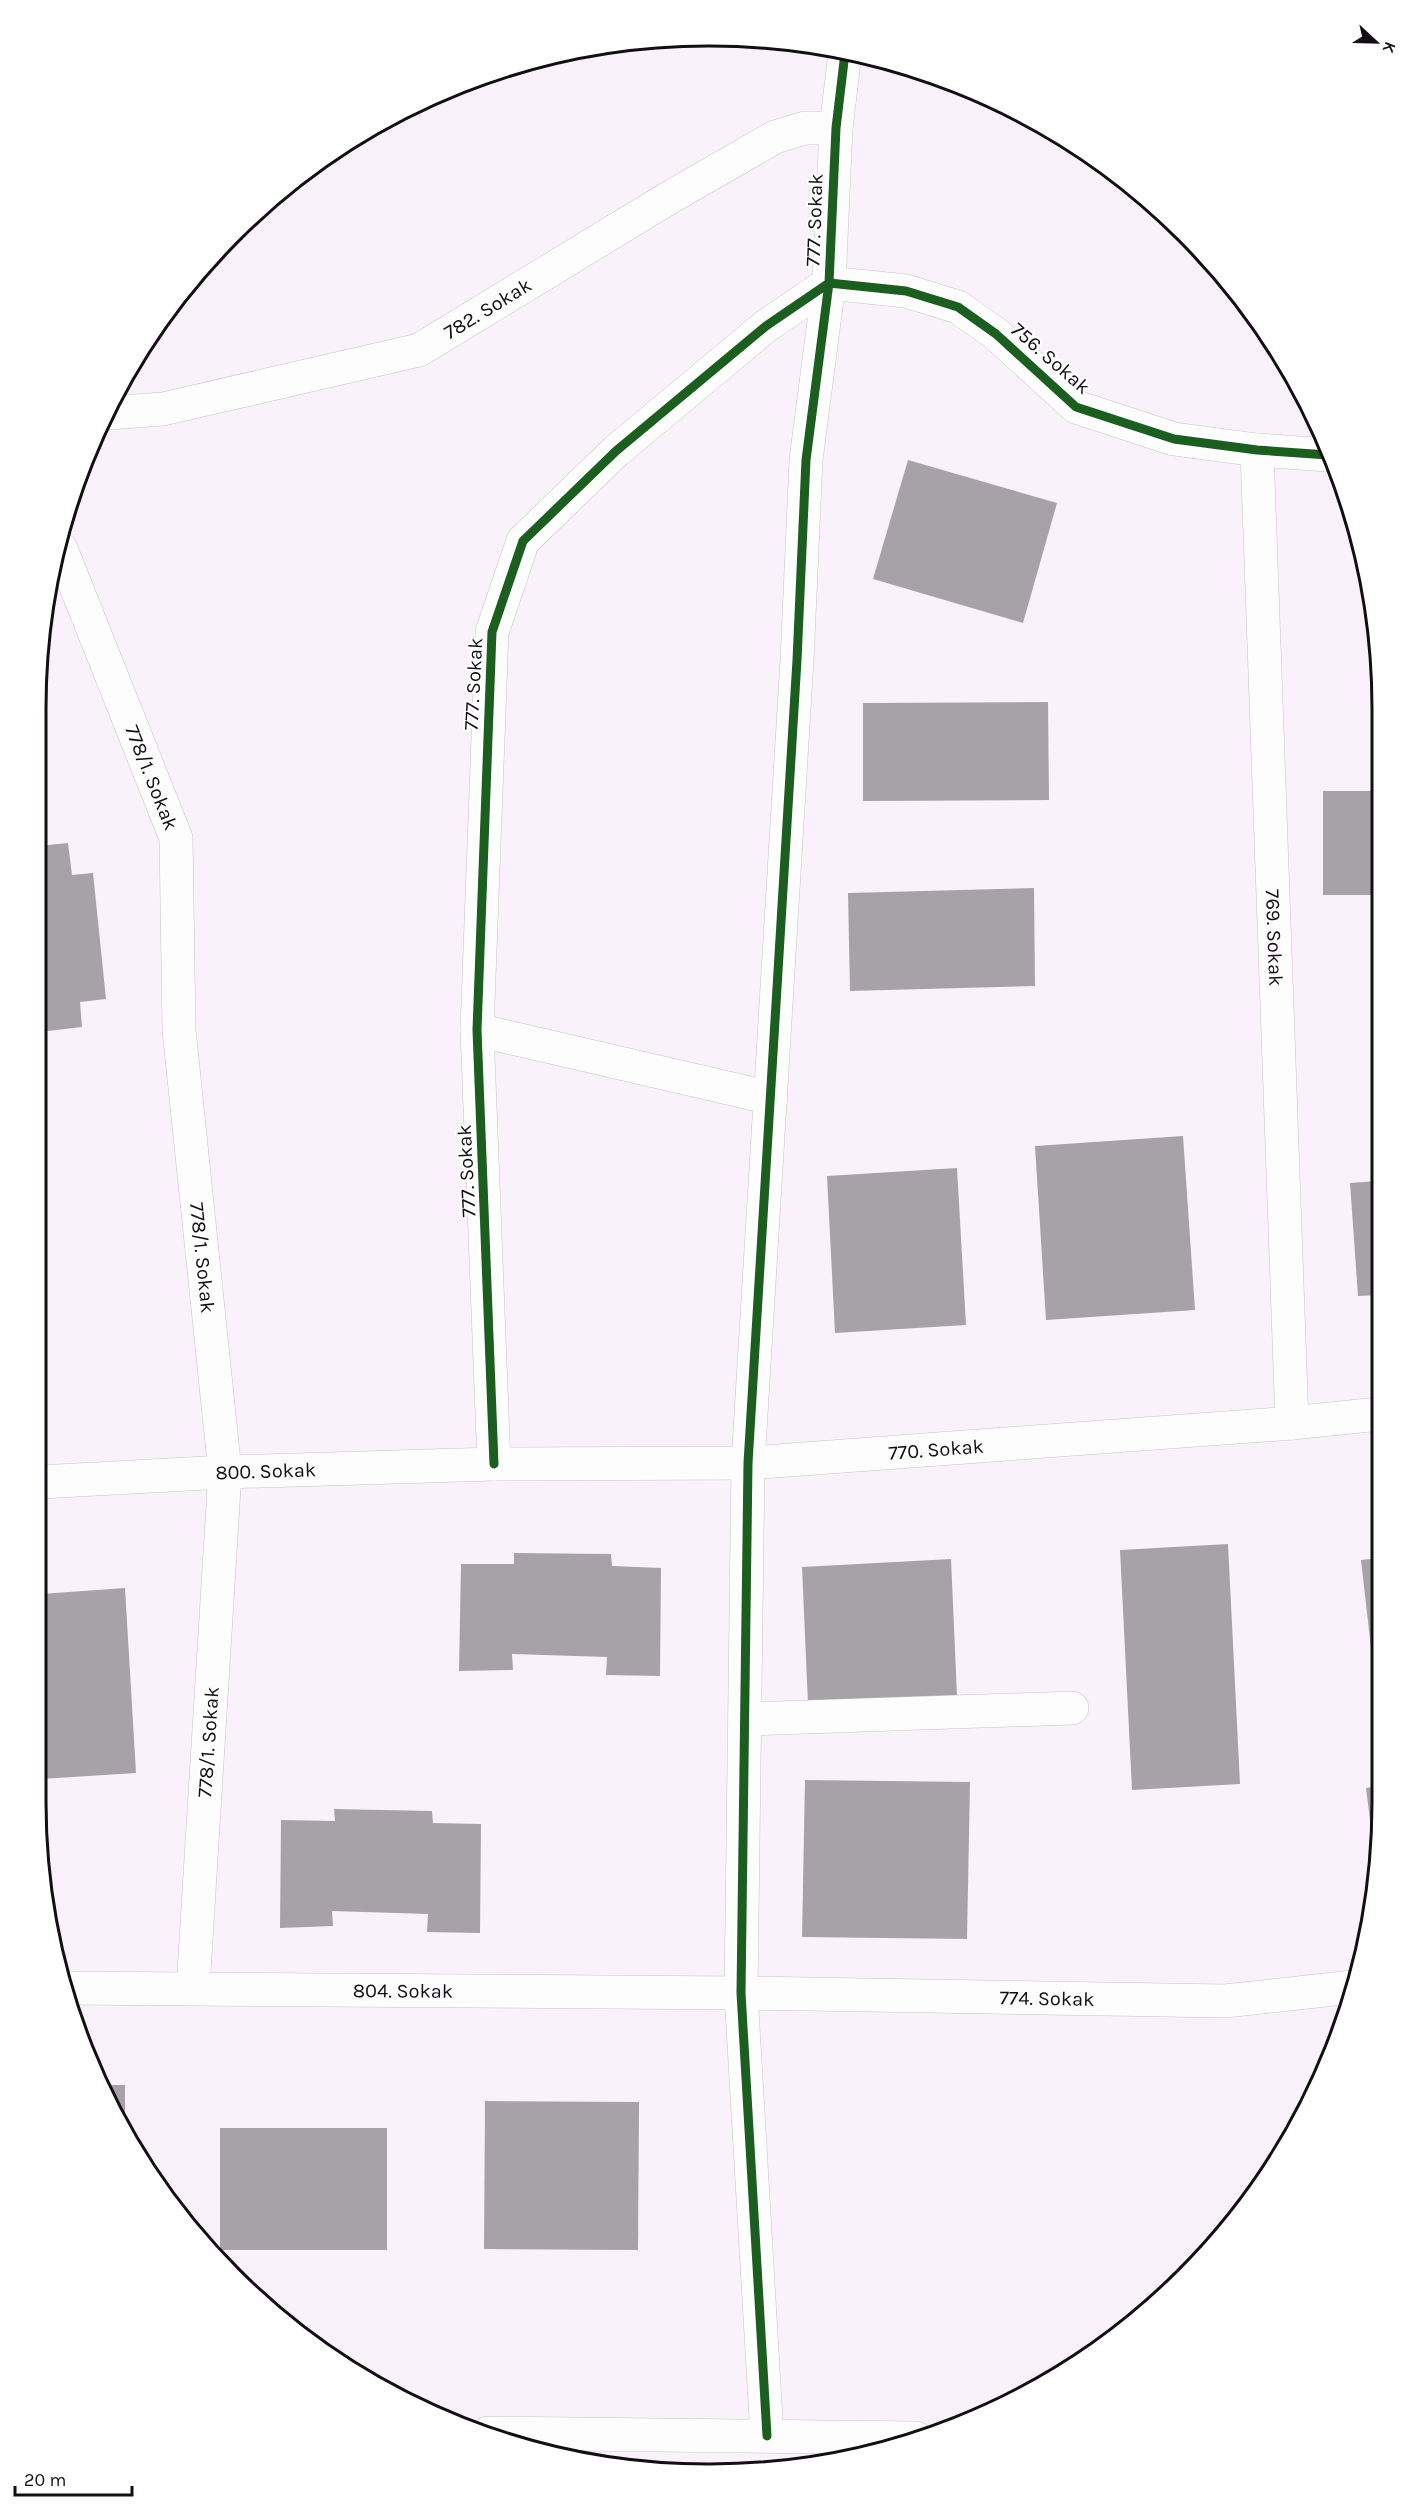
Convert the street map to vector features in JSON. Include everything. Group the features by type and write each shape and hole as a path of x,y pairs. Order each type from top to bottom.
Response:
{"street":[{"name":"777. Sokak","path":"494,1464 477,1030 492,632 523,541 616,451 766,326 829,283 836,128 844,60"},
{"name":"782. Sokak","path":"117,412 163,409 419,350 667,199 775,137 805,128 836,128"},
{"name":"756. Sokak","path":"829,283 906,291 958,307 996,334 1076,407 1174,439 1257,450 1321,454"},
{"path":"767,2436 741,1993 748,1463 797,660 806,460 829,283"},
{"name":"769. Sokak","path":"1257,450 1292,1423"},
{"name":"778/1. Sokak","path":"64,557 176,838 179,1030 225,1472 193,1988"},
{"path":"477,1030 771,1098"},
{"name":"770. Sokak","path":"494,1464 748,1463 1292,1423 1372,1415"},
{"name":"800. Sokak","path":"46,1482 225,1472 494,1464"},
{"path":"746,1719 1072,1708"},
{"name":"804. Sokak","path":"74,1988 741,1993"},
{"name":"774. Sokak","path":"741,1993 1225,2001 1344,1988"},
{"path":"513,2433 891,2438"}],"building":[{"path":"908,460 1057,503 1023,623 873,579"},
{"path":"1048,702 1049,800 863,801 863,703"},
{"path":"1323,791 1372,791 1372,895 1323,895"},
{"path":"68,843 72,875 93,873 106,999 80,1002 82,1027 46,1031 46,845"},
{"path":"1034,888 1035,986 850,991 848,893"},
{"path":"1183,1136 1195,1310 1046,1320 1035,1146"},
{"path":"957,1168 966,1325 835,1333 827,1176"},
{"path":"1372,1181 1372,1295 1358,1296 1350,1183"},
{"path":"1228,1544 1240,1784 1132,1790 1120,1550"},
{"path":"514,1553 611,1554 612,1566 661,1568 660,1676 606,1675 607,1657 512,1654 513,1670 459,1671 461,1564 514,1564"},
{"path":"951,1559 957,1696 808,1704 802,1567"},
{"path":"1372,1559 1372,1657 1361,1560"},
{"path":"125,1588 136,1773 46,1779 46,1594"},
{"path":"805,1780 970,1782 967,1939 802,1937"},
{"path":"1372,1787 1371,1827 1366,1788"},
{"path":"334,1809 432,1811 433,1823 481,1824 480,1933 427,1932 428,1914 332,1911 333,1926 280,1928 281,1820 335,1821"},
{"path":"111,2085 125,2085 125,2113"},
{"path":"485,2101 639,2102 638,2250 484,2249"},
{"path":"220,2128 387,2128 387,2250 223,2250 220,2247"}],"cycle path":[{"path":"494,1464 477,1030 492,632 523,541 616,451 766,326 829,283 836,128 844,60"},
{"path":"767,2436 741,1993 748,1463 797,660 806,460 829,283 906,291 958,307 996,334 1076,407 1174,439 1257,450 1321,454"}]}
